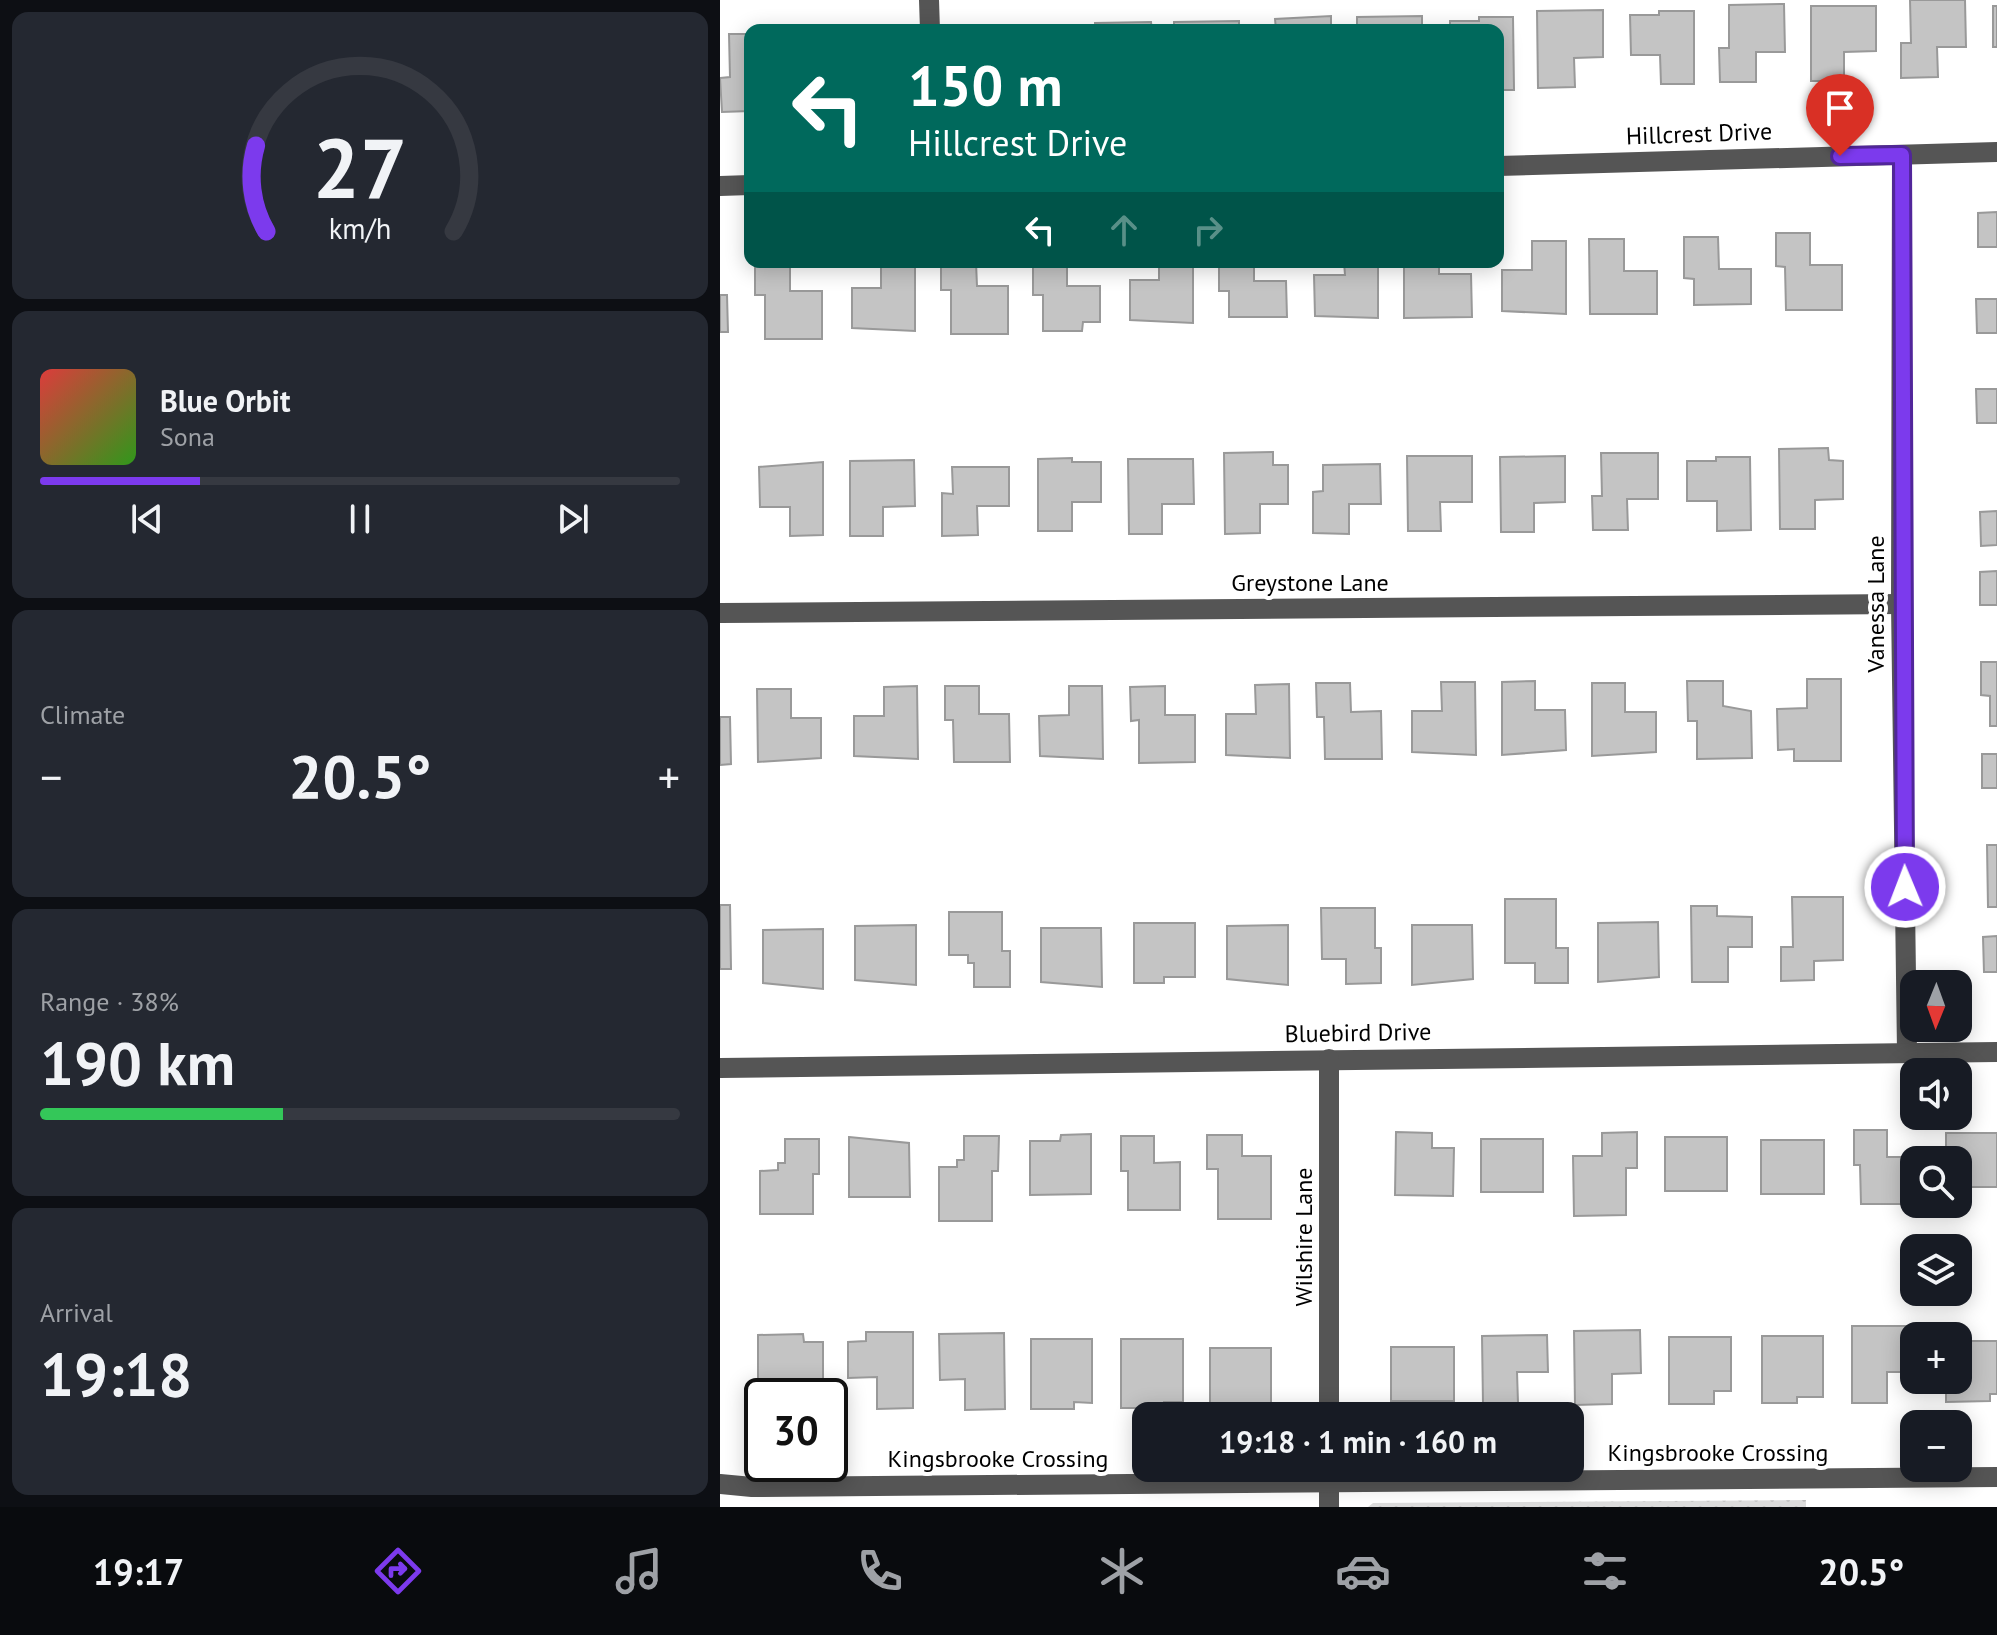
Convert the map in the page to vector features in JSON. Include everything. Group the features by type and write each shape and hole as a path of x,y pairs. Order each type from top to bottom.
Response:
{"street":[{"path":"929,0 930,24"},
{"name":"Hillcrest Drive","path":"1504,166 1997,152"},
{"name":"Vanessa Lane","path":"1902,155 1901,604 1907,1052"},
{"path":"720,186 744,185"},
{"name":"Greystone Lane","path":"720,613 1901,604"},
{"name":"Bluebird Drive","path":"720,1068 1997,1052"},
{"name":"Wilshire Lane","path":"1329,1059 1329,1402"},
{"name":"Kingsbrooke Crossing","path":"1584,1476 1997,1477"},
{"name":"Kingsbrooke Crossing","path":"720,1484 906,1486 1132,1480"},
{"path":"1329,1482 1329,1507"},
{"path":"906,1486 906,1507"}],"shaded area":[{"path":"1806,1500 1806,1507 1368,1507 1373,1503"}],"building":[{"path":"1910,0 1965,0 1966,47 1937,47 1938,77 1901,78 1901,43 1911,43"},
{"path":"1784,4 1785,52 1756,52 1756,82 1720,82 1719,48 1729,48 1729,5"},
{"path":"1811,6 1876,6 1876,51 1844,52 1844,81 1811,81"},
{"path":"1993,6 1997,6 1997,47 1993,47"},
{"path":"1603,10 1603,57 1574,58 1575,87 1538,88 1537,11"},
{"path":"1659,11 1694,11 1694,84 1661,84 1660,55 1631,55 1630,15 1659,15"},
{"path":"1331,16 1331,24 1275,24 1275,19"},
{"path":"1422,16 1422,24 1357,24 1357,17"},
{"path":"1479,17 1513,17 1514,90 1504,90 1504,24 1450,24 1450,21 1479,21"},
{"path":"1239,21 1239,24 1174,24"},
{"path":"1151,22 1151,24 1095,24"},
{"path":"729,34 744,34 744,111 722,112 720,78 730,77"},
{"path":"1997,212 1997,247 1978,247 1978,213"},
{"path":"1776,233 1810,233 1810,265 1842,265 1842,310 1786,310 1785,267 1776,266"},
{"path":"1684,237 1718,237 1719,269 1751,269 1751,304 1694,305 1694,279 1684,278"},
{"path":"1589,239 1624,239 1624,271 1657,271 1657,314 1590,314"},
{"path":"1532,241 1566,241 1566,314 1502,311 1502,270 1532,270"},
{"path":"755,268 790,268 790,291 822,291 822,339 765,339 765,295 755,295"},
{"path":"881,268 915,268 915,331 852,328 852,288 881,288"},
{"path":"941,268 976,268 977,286 1008,286 1008,334 951,334 951,290 941,290"},
{"path":"1033,268 1067,268 1067,286 1100,286 1100,322 1083,322 1082,331 1043,331 1043,295 1033,295"},
{"path":"1159,268 1193,268 1193,323 1130,320 1130,280 1159,280"},
{"path":"1219,268 1254,268 1254,281 1286,281 1287,317 1229,317 1229,291 1219,291"},
{"path":"1344,268 1378,268 1378,318 1315,316 1314,275 1345,275"},
{"path":"1404,268 1439,268 1439,274 1471,274 1472,317 1404,318"},
{"path":"720,295 727,295 728,332 720,332"},
{"path":"1976,299 1997,299 1997,333 1977,333"},
{"path":"1976,389 1997,389 1997,423 1977,423"},
{"path":"1828,448 1829,460 1843,461 1843,499 1815,500 1815,529 1780,529 1779,449"},
{"path":"1273,452 1273,465 1288,465 1288,504 1260,504 1260,533 1225,534 1224,453"},
{"path":"1601,453 1658,453 1658,499 1627,499 1628,530 1593,530 1592,496 1602,496"},
{"path":"1407,456 1472,456 1472,502 1440,502 1441,531 1408,531"},
{"path":"1565,456 1565,502 1534,503 1534,532 1501,532 1500,457"},
{"path":"1716,457 1750,457 1751,530 1717,531 1717,501 1687,501 1687,461 1716,461"},
{"path":"1072,458 1072,462 1101,462 1101,502 1072,502 1072,531 1038,531 1038,459"},
{"path":"1128,459 1193,459 1194,504 1162,504 1162,534 1129,534"},
{"path":"914,460 915,506 883,507 883,536 850,536 850,461"},
{"path":"823,462 823,535 790,536 790,507 760,507 759,467"},
{"path":"1380,464 1381,504 1349,504 1349,534 1313,533 1313,492 1323,491 1323,465"},
{"path":"952,467 1009,467 1009,506 977,506 978,535 942,536 942,493 953,494"},
{"path":"1997,511 1997,545 1981,546 1980,512"},
{"path":"1997,571 1997,605 1980,605 1980,572"},
{"path":"1981,662 1997,662 1997,726 1990,726 1990,696 1981,695"},
{"path":"1807,679 1841,679 1841,761 1794,761 1794,749 1778,750 1777,709 1807,708"},
{"path":"1535,681 1535,710 1565,710 1566,750 1502,755 1502,682"},
{"path":"1687,681 1723,681 1723,706 1751,711 1752,758 1697,759 1697,721 1688,721"},
{"path":"1441,682 1475,682 1476,755 1412,752 1412,711 1442,711"},
{"path":"1316,683 1350,683 1351,712 1381,711 1382,759 1325,759 1324,717 1317,717"},
{"path":"1592,683 1625,683 1625,712 1656,712 1656,752 1592,756"},
{"path":"1289,684 1290,758 1226,755 1226,714 1256,714 1255,685"},
{"path":"917,686 918,759 854,756 854,716 884,716 884,687"},
{"path":"945,686 979,686 979,714 1009,714 1010,762 954,762 953,720 945,720"},
{"path":"1069,686 1102,686 1103,759 1040,756 1039,716 1069,715"},
{"path":"1165,686 1165,715 1195,715 1195,762 1139,763 1139,720 1131,721 1130,687"},
{"path":"757,689 791,689 791,718 821,718 821,758 758,762"},
{"path":"720,717 730,717 731,764 720,765"},
{"path":"1982,754 1997,754 1997,788 1982,788"},
{"path":"1987,845 1997,845 1997,907 1988,907"},
{"path":"1792,897 1843,897 1843,960 1814,961 1814,980 1781,981 1781,947 1793,947"},
{"path":"1505,899 1556,899 1556,948 1568,948 1568,983 1535,983 1535,963 1505,963"},
{"path":"720,905 730,905 731,969 720,969"},
{"path":"1691,906 1717,906 1717,916 1752,917 1752,947 1728,947 1728,982 1692,982"},
{"path":"1321,908 1375,908 1375,948 1381,948 1381,983 1346,984 1346,959 1322,959"},
{"path":"949,912 1002,912 1002,951 1010,951 1010,987 974,987 974,963 968,963 968,955 949,955"},
{"path":"1658,922 1659,977 1598,982 1598,923"},
{"path":"1134,923 1195,923 1195,977 1164,977 1164,983 1134,983"},
{"path":"916,925 916,985 855,980 855,926"},
{"path":"1288,925 1288,985 1227,979 1227,926"},
{"path":"1412,925 1472,925 1473,979 1412,985"},
{"path":"1041,928 1101,928 1102,987 1041,982"},
{"path":"823,929 823,989 763,983 763,930"},
{"path":"1997,936 1997,972 1984,972 1983,937"},
{"path":"1854,1130 1887,1130 1887,1157 1900,1157 1900,1204 1861,1204 1860,1165 1854,1165"},
{"path":"1396,1132 1432,1133 1432,1148 1454,1148 1453,1196 1395,1195"},
{"path":"1637,1132 1637,1168 1626,1168 1626,1215 1574,1216 1573,1156 1602,1156 1602,1133"},
{"path":"1946,1133 1997,1133 1997,1187 1972,1187 1972,1146 1946,1146"},
{"path":"1091,1134 1091,1194 1030,1195 1030,1141 1060,1141 1061,1135"},
{"path":"1207,1135 1242,1135 1242,1156 1271,1156 1271,1219 1218,1219 1218,1169 1207,1169"},
{"path":"964,1136 999,1136 998,1171 992,1171 992,1221 939,1221 939,1167 957,1167 957,1160 964,1160"},
{"path":"1121,1136 1154,1136 1154,1163 1180,1162 1180,1210 1128,1210 1128,1171 1121,1171"},
{"path":"849,1137 909,1143 910,1197 849,1197"},
{"path":"1665,1137 1727,1137 1727,1191 1665,1191"},
{"path":"785,1139 819,1139 819,1174 813,1174 813,1214 760,1214 760,1171 778,1170 778,1163 785,1163"},
{"path":"1481,1139 1543,1139 1543,1192 1481,1192"},
{"path":"1761,1140 1824,1140 1824,1194 1761,1194"},
{"path":"1852,1326 1900,1326 1900,1372 1887,1372 1887,1403 1852,1403"},
{"path":"1640,1330 1641,1373 1612,1374 1612,1404 1575,1402 1574,1331"},
{"path":"866,1332 913,1332 913,1408 877,1409 877,1377 848,1378 848,1342 866,1341"},
{"path":"1004,1333 1005,1409 965,1410 965,1379 940,1380 939,1334"},
{"path":"803,1334 804,1342 823,1342 823,1378 758,1378 758,1335"},
{"path":"1547,1335 1548,1372 1517,1372 1518,1402 1483,1402 1482,1336"},
{"path":"1762,1336 1823,1336 1823,1397 1797,1397 1797,1403 1762,1403"},
{"path":"1669,1337 1731,1337 1731,1391 1714,1391 1714,1404 1669,1404"},
{"path":"1031,1339 1092,1339 1092,1403 1074,1402 1074,1409 1031,1409"},
{"path":"1121,1339 1183,1339 1183,1402 1132,1402 1132,1408 1121,1408"},
{"path":"1972,1341 1997,1341 1997,1394 1990,1394 1990,1401 1946,1402 1946,1394 1972,1394"},
{"path":"1391,1347 1454,1347 1454,1401 1391,1401"},
{"path":"1210,1348 1271,1348 1271,1402 1210,1402"}],"route":[{"path":"1840,156 1902,155 1901,604 1905,887"}]}
